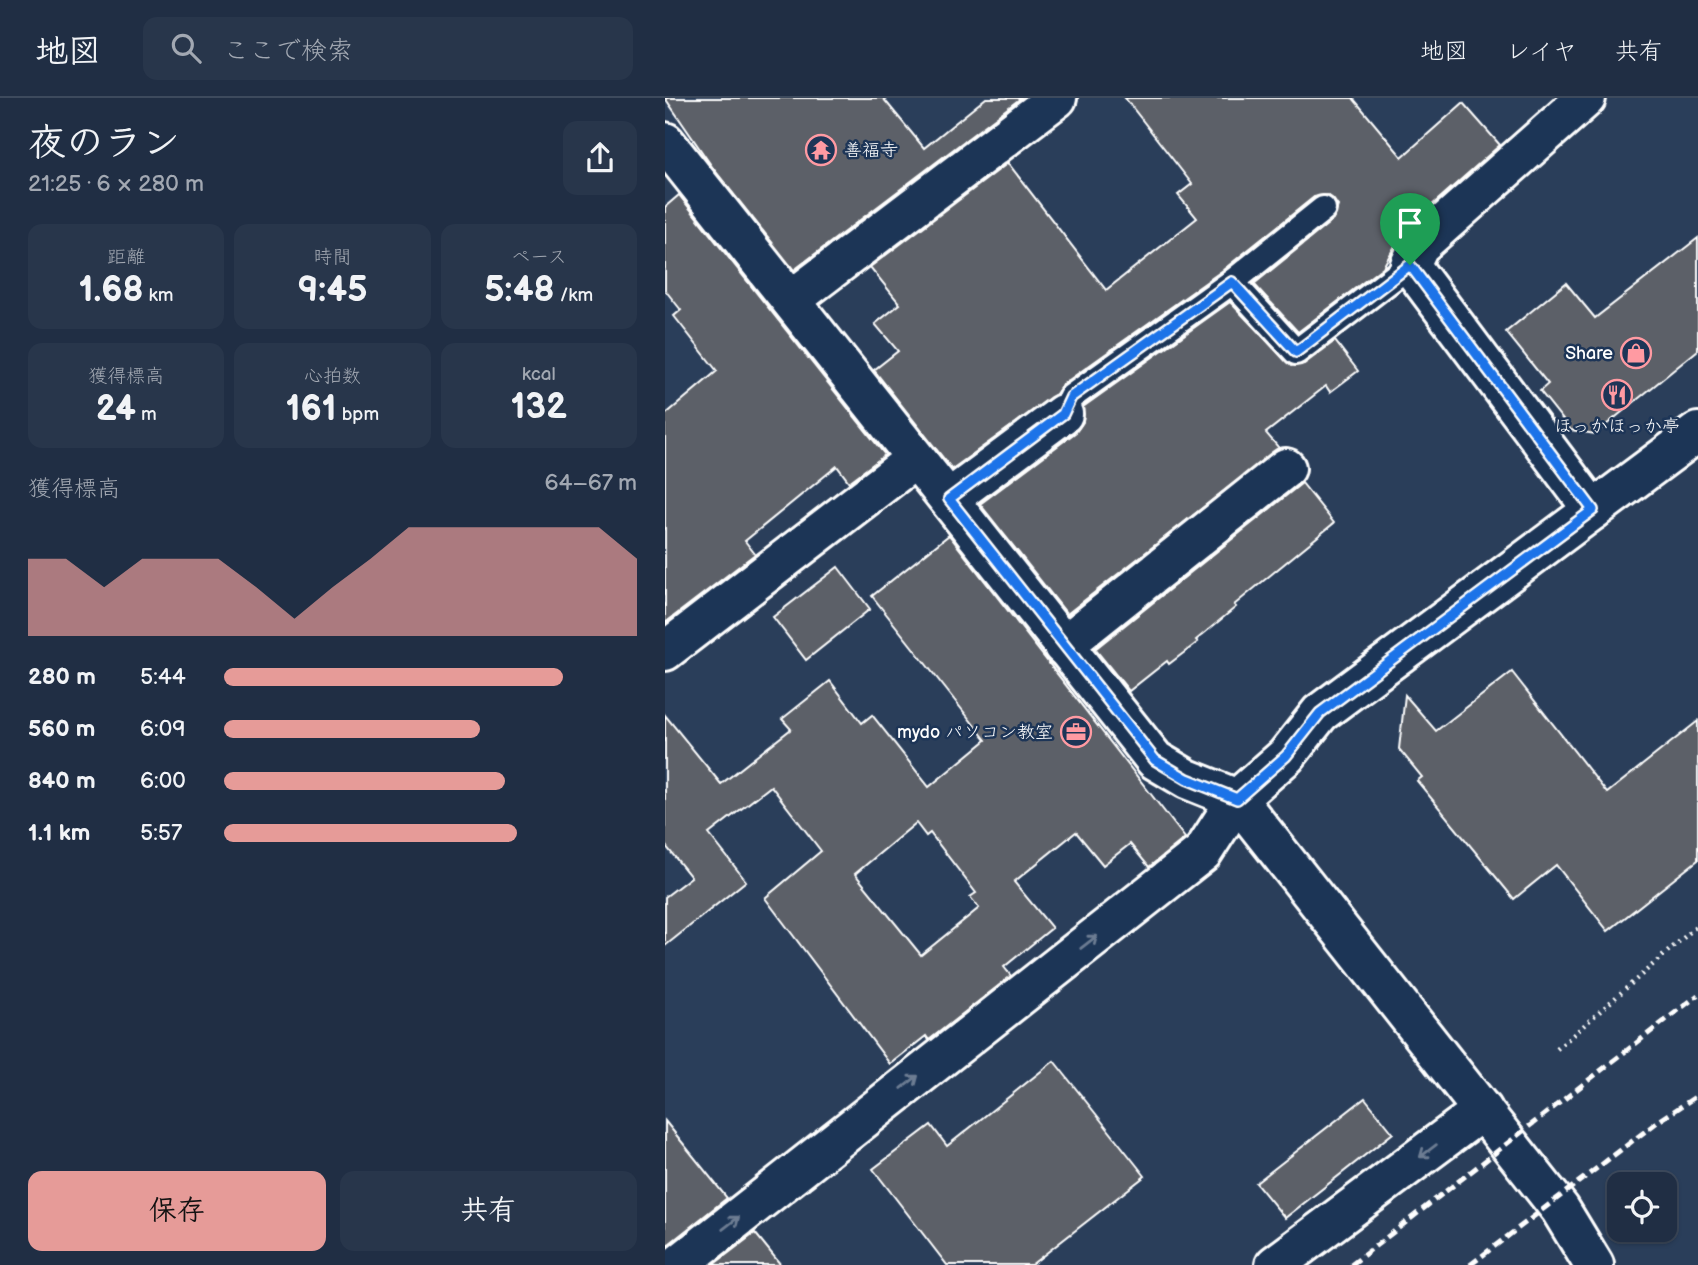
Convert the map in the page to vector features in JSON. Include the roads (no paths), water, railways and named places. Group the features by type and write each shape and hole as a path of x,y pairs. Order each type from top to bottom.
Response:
{"street":[{"path":"791,300 1057,98"},
{"path":"1586,98 1419,246 1410,265 1593,510"},
{"path":"665,142 1155,760 1187,779 1237,799 1560,1209 1594,1265"},
{"path":"949,499 1063,414"},
{"path":"678,1265 1203,852 1237,799 1286,756 1320,713 1698,432"},
{"path":"665,651 915,459"},
{"path":"1063,646 1286,468"},
{"path":"1275,1265 1483,1110"}],"lane":[{"path":"1063,414 1071,397 1232,282 1324,209"},
{"path":"1232,282 1296,352 1410,265"}],"railway":[{"path":"1351,1265 1698,995"},
{"path":"1470,1265 1656,1123 1698,1095"}],"place":[{"name":"善福寺","path":"821,150"},
{"name":"Share","path":"1636,353"},
{"name":"ほっかほっか亭","path":"1617,395"},
{"name":"mydo パソコン教室","path":"1076,732"}]}
